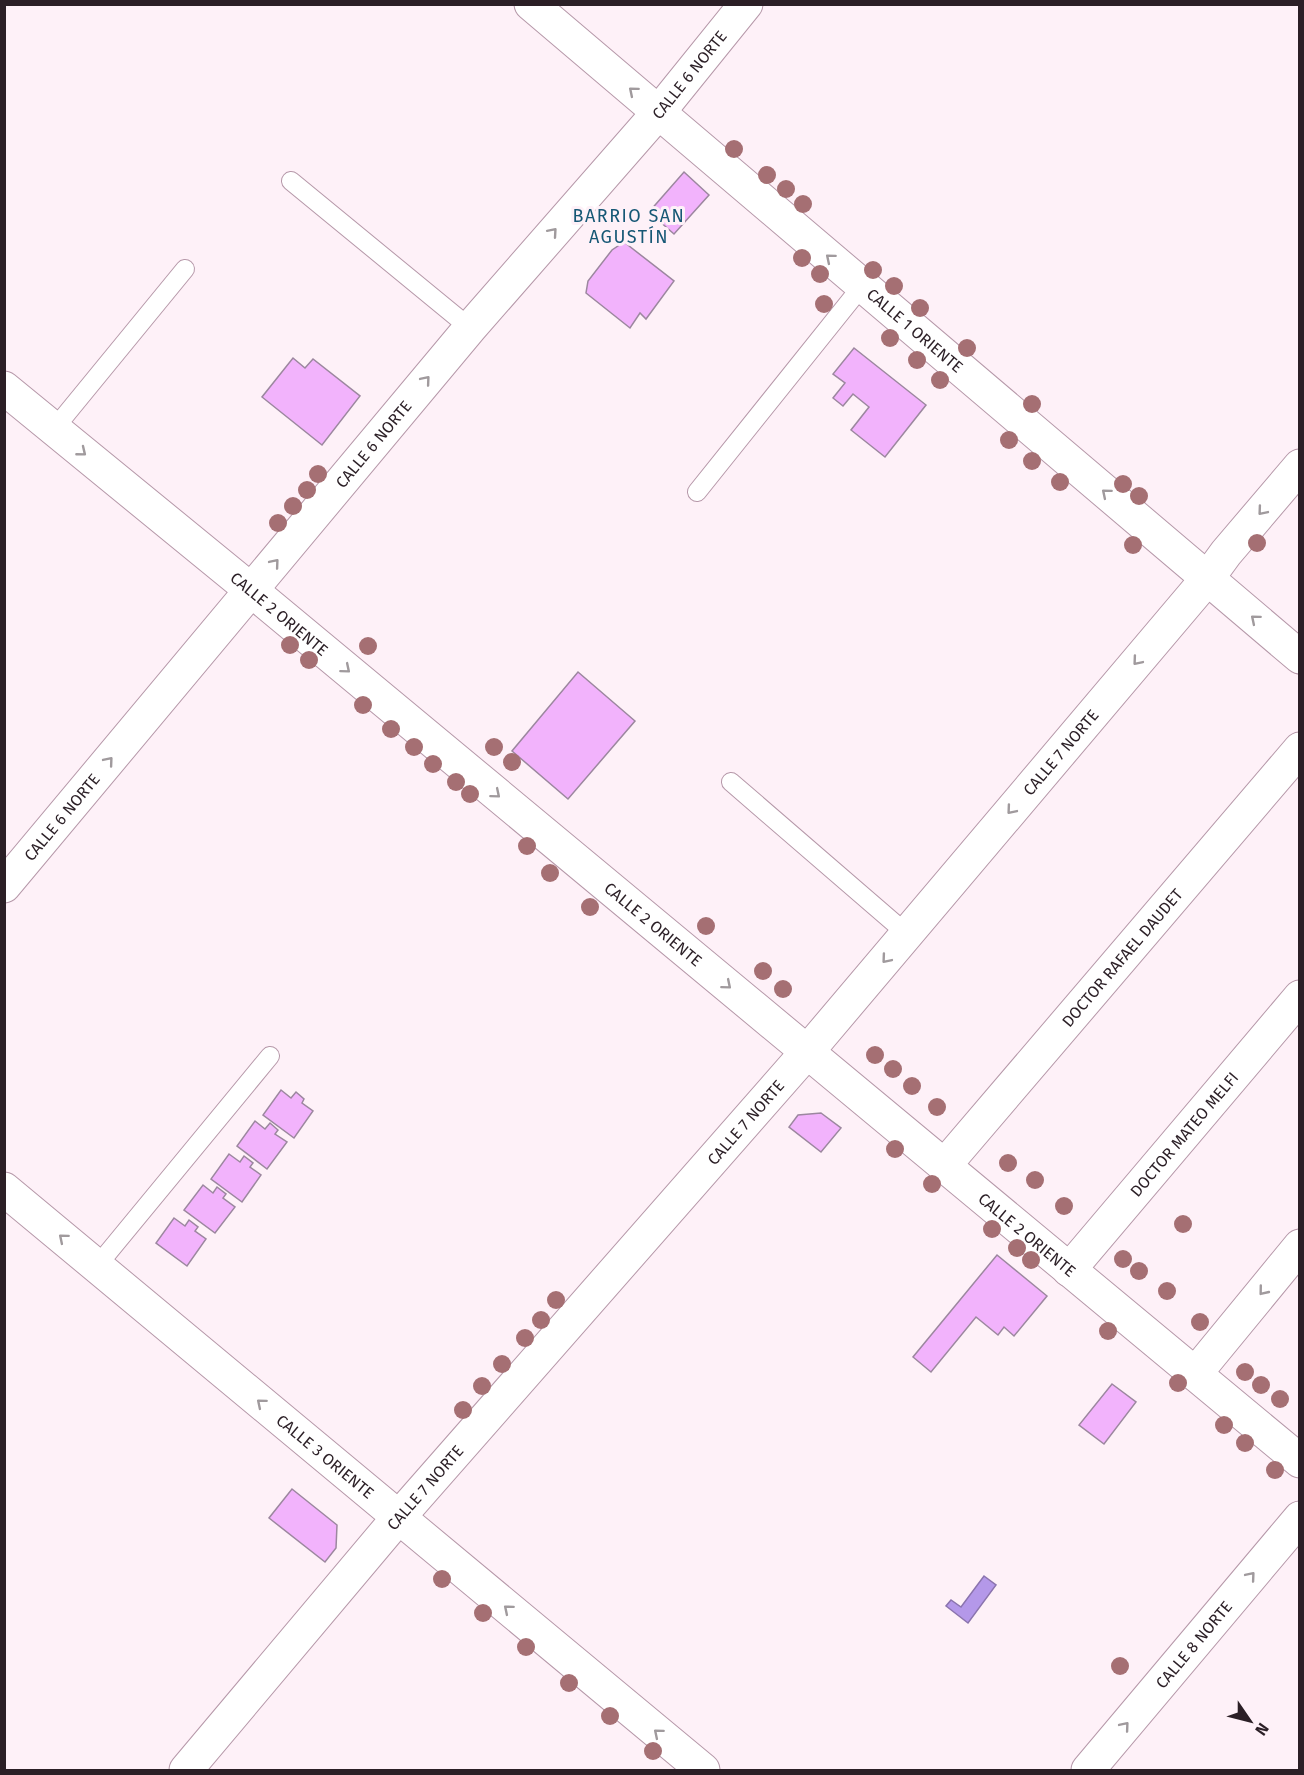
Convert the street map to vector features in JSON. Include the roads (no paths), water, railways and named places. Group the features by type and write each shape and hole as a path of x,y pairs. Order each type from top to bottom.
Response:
{"street":[{"name":"CALLE 1 ORIENTE","path":"531,4 1299,657"},
{"name":"CALLE 6 NORTE","path":"4,886 470,328 658,113 746,4"},
{"name":"CALLE 2 ORIENTE","path":"4,388 251,590 1299,1461"},
{"name":"CALLE 7 NORTE","path":"186,1770 398,1518 807,1052 1207,579 1299,466"},
{"name":"DOCTOR RAFAEL DAUDET","path":"944,1166 1299,749"},
{"name":"DOCTOR MATEO MELFI","path":"1070,1270 1299,997"},
{"name":"CALLE 3 ORIENTE","path":"4,1189 703,1770"},
{"path":"1195,1374 1299,1246"},
{"name":"CALLE 8 NORTE","path":"1088,1770 1299,1518"}],"lane":[{"path":"291,181 470,328"},
{"path":"54,429 185,268"},
{"path":"697,492 862,286"},
{"path":"731,782 907,933"},
{"path":"97,1266 270,1056"}],"district":[{"name":"BARRIO SAN AGUSTÍN","path":"629,226"}]}
